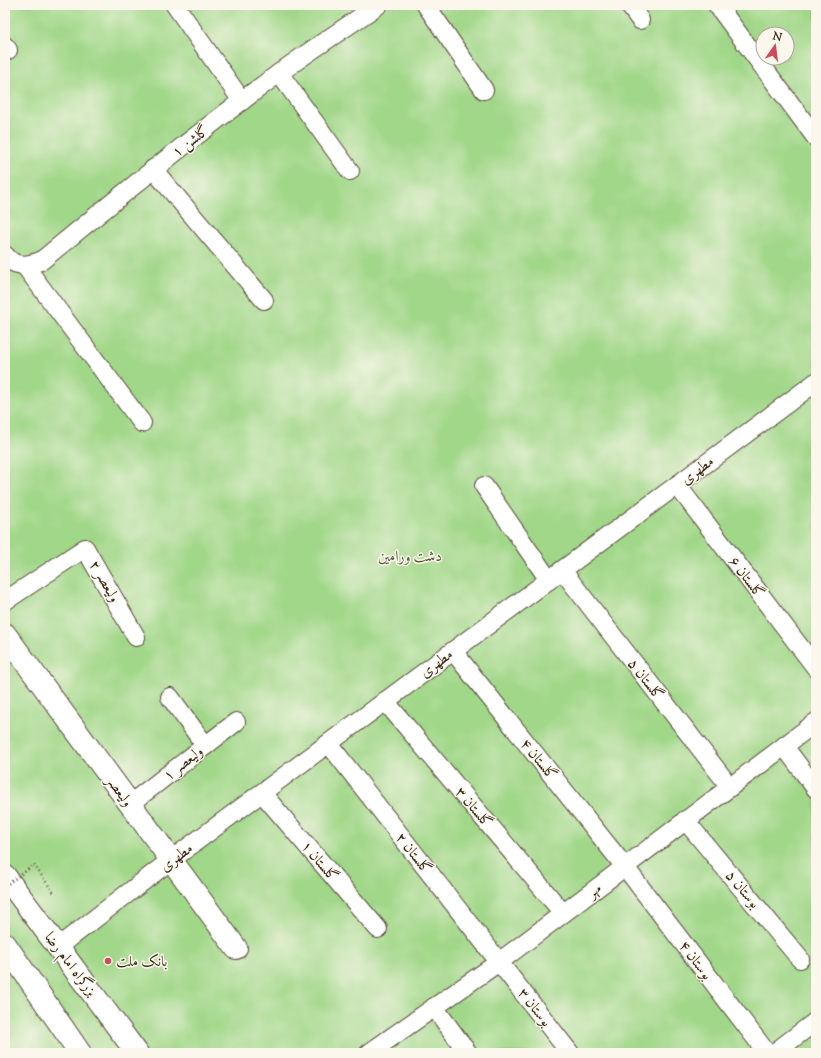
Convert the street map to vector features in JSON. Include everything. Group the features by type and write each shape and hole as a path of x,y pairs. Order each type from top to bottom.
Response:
{"main road":[{"name":"ولیعصر","path":"5,634 236,948"},
{"name":"بزرگراه امام رضا","path":"5,876 137,1053"},
{"path":"5,944 80,1053"}],"street":[{"path":"174,5 242,101"},
{"name":"گلشن ۱","path":"25,266 41,261 153,169 279,73 356,11 378,5"},
{"path":"426,5 484,90"},
{"path":"629,5 640,20"},
{"path":"717,5 816,138"},
{"path":"279,73 350,172"},
{"path":"153,169 264,300"},
{"path":"5,256 11,262 25,266 142,423"},
{"name":"مطهری","path":"58,947 171,860 816,382"},
{"name":"گلستان ۶","path":"677,485 816,668"},
{"name":"گلستان ۵","path":"484,486 555,575 730,787"},
{"name":"ولیعصر ۲","path":"5,601 85,548 136,636"},
{"name":"گلستان ۴","path":"453,651 625,866"},
{"path":"170,697 205,745"},
{"name":"گلستان ۳","path":"385,701 563,913"},
{"name":"ولیعصر ۱","path":"130,804 236,722"},
{"name":"مهر","path":"369,1053 499,962 816,722"},
{"name":"گلستان ۲","path":"329,744 499,962"},
{"path":"784,746 816,789"},
{"name":"گلستان ۱","path":"262,793 378,929"},
{"name":"بوستان ۵","path":"686,820 800,958"},
{"name":"بوستان ۴","path":"625,866 767,1053"},
{"name":"بوستان ۳","path":"499,962 570,1053"},
{"path":"434,1007 468,1053"},
{"path":"774,1053 816,1021"}],"path":[{"path":"5,886 34,865 54,893"}],"green space":[{"name":"دشت ورامین","path":"5,5 816,5 816,1053 5,1053"}],"place":[{"name":"بانک ملت","path":"108,961"}]}
